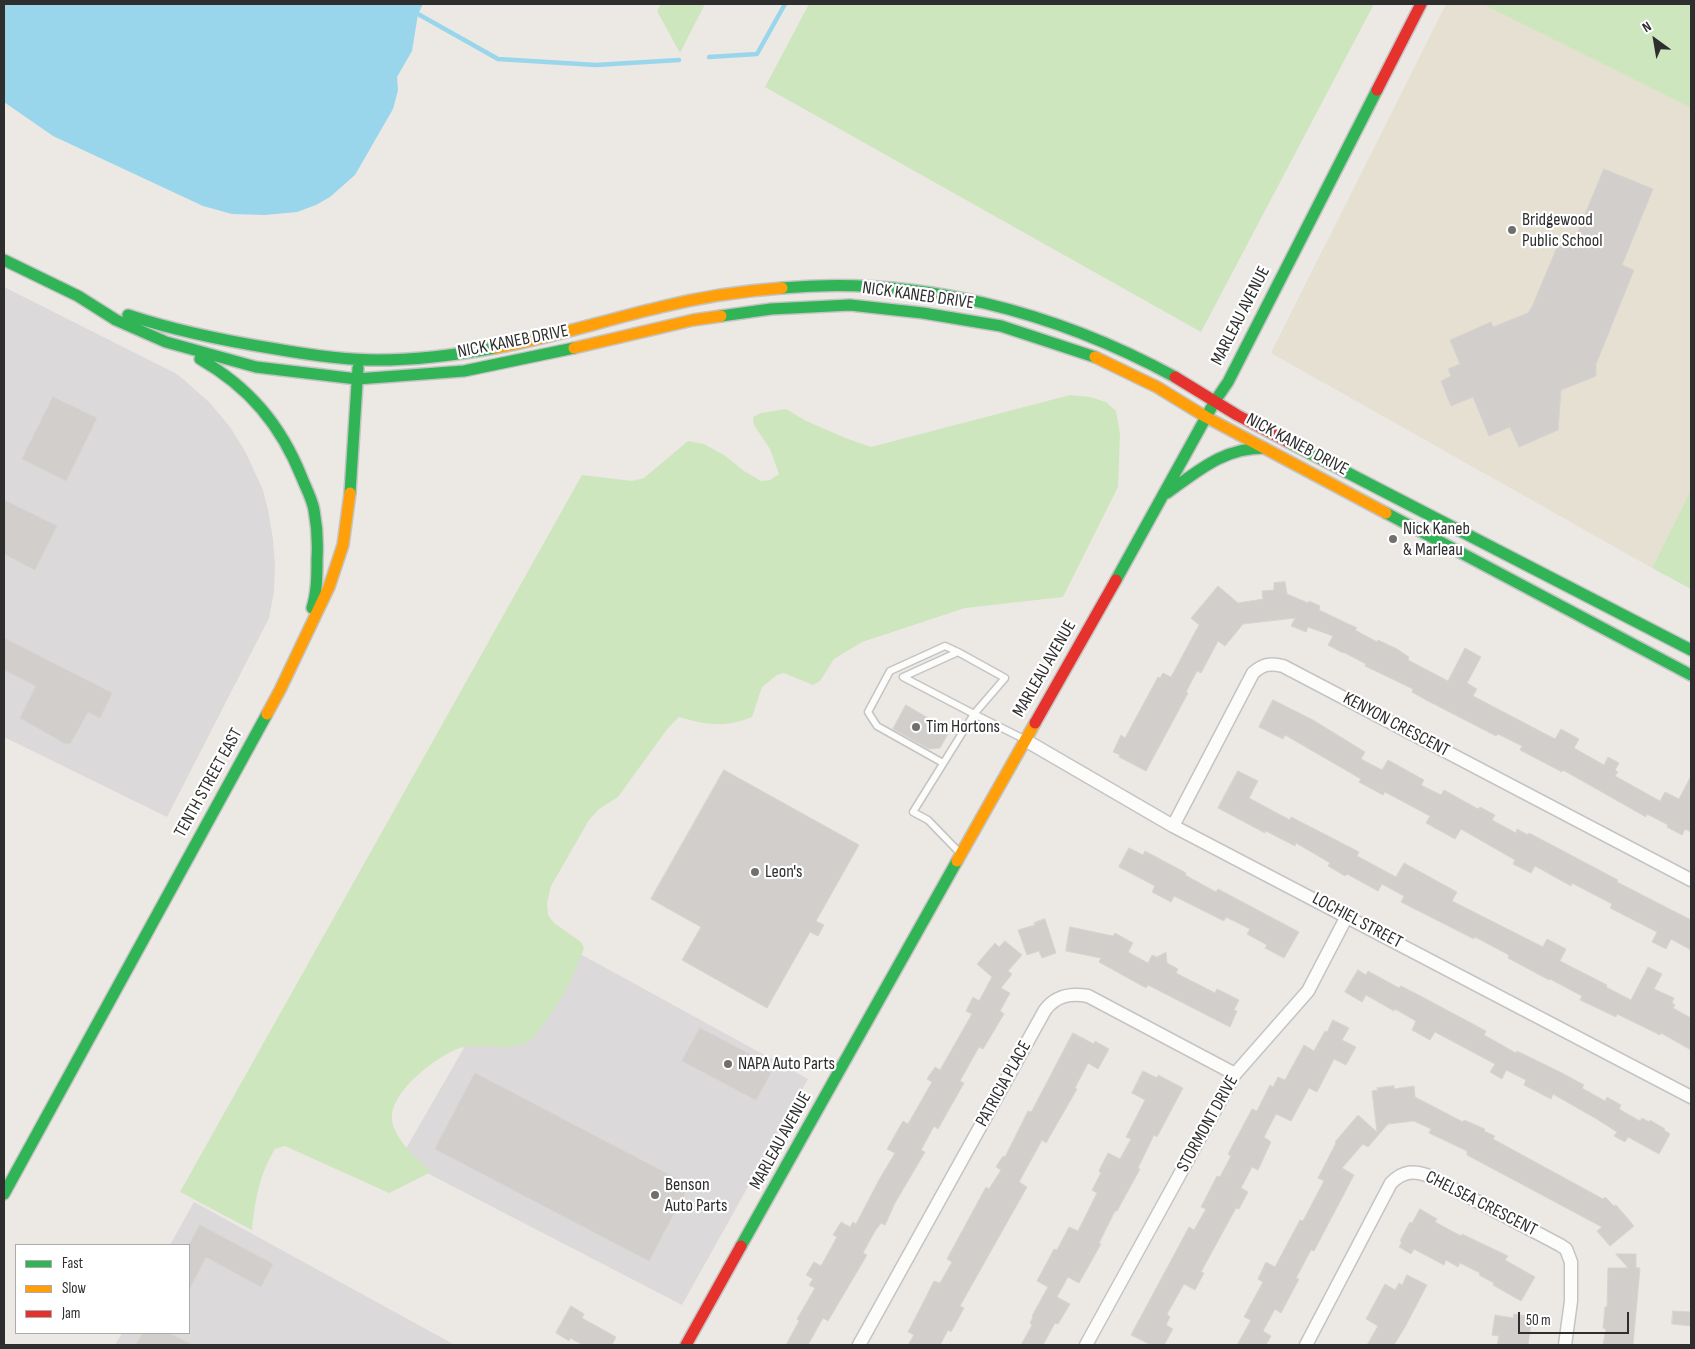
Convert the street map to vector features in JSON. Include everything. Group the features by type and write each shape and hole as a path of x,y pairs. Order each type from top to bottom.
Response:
{"street":[{"name":"MARLEAU AVENUE","path":"686,1345 1163,496 1215,400 1228,382 1420,4"},
{"name":"NICK KANEB DRIVE","path":"4,260 78,296 141,319 220,339 294,352 358,360 413,359 510,345 674,304 745,291 806,287 901,289 978,300 1050,322 1109,344 1170,375 1215,400 1237,415 1691,650"},
{"name":"NICK KANEB DRIVE","path":"78,296 116,320 166,342 256,367 357,379 464,371 569,350 703,318 771,309 850,305 923,313 1001,326 1102,359 1157,387 1206,417 1691,675"},
{"path":"166,342 218,368 260,405 277,429 299,468 314,508 318,553 315,599 301,646"},
{"name":"TENTH STREET EAST","path":"4,1194 280,690 329,587 342,545 350,495 358,360"},
{"path":"1163,496 1206,466 1231,453 1245,448 1264,448"},
{"name":"KENYON CRESCENT","path":"1173,826 1253,672 1261,666 1272,664 1292,671 1691,880"},
{"name":"LOCHIEL STREET","path":"1025,740 1173,826 1691,1097"},
{"name":"STORMONT DRIVE","path":"1086,1345 1235,1074 1308,991 1347,916"},
{"name":"PATRICIA PLACE","path":"859,1345 1045,1010 1053,1002 1065,995 1088,996 1235,1074"},
{"name":"CHELSEA CRESCENT","path":"1306,1345 1391,1183 1397,1177 1414,1171 1429,1176 1566,1249 1571,1262 1571,1291 1565,1345"}],"lane":[{"path":"943,763 877,726 868,712 890,671 945,646 1005,678 974,714 913,812 928,820 962,855"},
{"path":"958,652 903,677 1025,740"}],"shaded area":[{"name":"Bridgewood Public School","path":"1446,4 1482,4 1691,108 1691,490 1652,568 1271,353"},
{"path":"4,287 175,373 183,379 209,402 230,427 245,451 263,490 273,539 275,566 274,592 269,618 167,817 4,737"},
{"path":"533,928 808,1079 682,1305 400,1159"},
{"path":"194,1202 455,1345 115,1345 121,1334 190,1334 190,1244 171,1244"}],"green space":[{"path":"661,4 705,4 680,53 657,11"},
{"path":"809,4 1374,4 1201,332 765,87"},
{"path":"1482,4 1691,4 1691,108"},
{"path":"1070,395 1090,397 1106,402 1116,411 1120,434 1118,487 1063,597 965,608 862,642 834,659 820,681 813,685 784,673 777,675 762,687 752,717 733,723 698,722 679,717 668,728 618,797 599,809 589,820 551,886 547,903 548,915 554,923 581,942 584,948 567,988 538,1032 530,1041 520,1045 465,1047 448,1053 417,1076 400,1095 395,1104 392,1122 395,1130 406,1146 431,1172 389,1193 285,1146 275,1149 265,1169 259,1188 252,1230 180,1192 582,475 632,481 644,478 688,441 704,444 724,455 744,471 761,481 770,480 779,474 770,449 754,425 753,417 761,413 786,409 806,421 871,447"},
{"path":"1691,490 1691,589 1652,568"}],"water":[{"path":"4,4 423,4 418,14 412,51 397,77 398,90 393,109 355,175 330,197 316,205 297,212 265,215 232,214 203,206 53,136 4,102"}],"building":[{"path":"1604,169 1653,189 1622,265 1634,270 1596,364 1596,376 1561,390 1558,430 1519,447 1510,427 1489,436 1473,397 1451,406 1441,381 1451,376 1448,369 1460,364 1450,340 1491,322 1493,327 1528,313 1560,240 1572,245"},
{"path":"53,397 97,418 66,481 22,459"},
{"path":"4,500 57,526 35,570 4,554"},
{"path":"1285,582 1287,594 1320,606 1319,610 1357,628 1355,630 1377,642 1378,640 1397,649 1409,657 1408,660 1448,681 1465,648 1481,657 1467,683 1477,689 1473,696 1555,739 1561,729 1579,739 1574,748 1604,765 1608,757 1619,763 1615,770 1618,772 1615,776 1660,801 1665,792 1679,799 1691,776 1691,832 1685,829 1682,835 1667,827 1668,825 1647,814 1646,817 1563,770 1562,772 1520,750 1522,746 1498,734 1496,736 1428,701 1412,692 1413,689 1365,666 1366,664 1328,645 1333,636 1308,627 1306,632 1291,626 1295,618 1243,624 1225,646 1218,641 1201,673 1197,671 1186,692 1188,693 1146,771 1113,752 1121,735 1125,738 1158,677 1160,678 1163,673 1171,677 1199,625 1191,618 1218,586 1238,603 1263,599 1262,591 1274,590 1274,583"},
{"path":"4,638 112,693 100,718 88,712 70,744 66,744 20,718 36,686 4,670"},
{"path":"1273,700 1313,720 1365,752 1361,759 1382,770 1388,760 1424,780 1421,785 1441,795 1444,790 1478,809 1480,807 1495,815 1492,820 1516,833 1517,829 1528,835 1529,833 1618,880 1617,882 1691,920 1691,950 1671,939 1666,949 1652,942 1657,932 1610,908 1612,904 1572,883 1571,886 1535,866 1531,873 1513,864 1515,860 1461,829 1455,839 1426,823 1430,816 1385,792 1383,795 1359,782 1361,779 1285,735 1283,739 1259,727"},
{"name":"Tim Hortons","path":"906,705 933,721 934,726 948,734 940,748 929,749 893,729"},
{"name":"Leon's","path":"724,770 859,845 816,921 824,925 818,936 810,932 767,1008 682,960 701,927 651,899"},
{"path":"1238,771 1258,781 1249,798 1290,820 1291,817 1359,852 1357,856 1396,877 1404,863 1457,892 1452,901 1543,947 1547,939 1566,949 1560,961 1607,985 1606,987 1631,1000 1648,967 1662,974 1654,989 1674,998 1672,1003 1675,1005 1673,1008 1691,1018 1691,1050 1661,1033 1660,1035 1617,1014 1616,1017 1580,1000 1582,996 1508,958 1509,955 1401,902 1404,896 1382,884 1378,891 1347,874 1345,876 1328,866 1330,863 1296,843 1295,846 1266,831 1265,833 1218,808"},
{"path":"1129,848 1143,855 1145,851 1216,892 1218,889 1299,932 1284,958 1265,948 1267,945 1247,934 1250,929 1226,917 1224,921 1174,896 1171,902 1152,892 1155,886 1119,867"},
{"path":"1045,919 1056,953 1042,958 1039,951 1027,955 1018,930 1035,925 1034,923"},
{"path":"1070,927 1113,936 1115,933 1133,943 1128,952 1148,963 1152,955 1157,957 1166,952 1167,963 1178,969 1176,973 1215,993 1217,989 1239,1000 1234,1010 1237,1011 1230,1027 1148,985 1146,988 1099,962 1101,958 1066,951"},
{"path":"1005,941 1022,955 1008,971 1012,974 1001,988 1010,993 1000,1011 1004,1014 983,1049 979,1047 960,1081 964,1083 938,1129 934,1126 921,1150 925,1152 895,1203 885,1225 881,1223 875,1231 863,1253 867,1255 828,1321 823,1318 808,1345 786,1345 799,1321 797,1319 815,1288 809,1285 813,1279 806,1275 814,1262 821,1266 837,1237 833,1235 841,1222 850,1227 853,1222 856,1224 895,1153 887,1149 903,1121 908,1124 932,1082 927,1079 935,1067 940,1070 972,1014 966,1011 973,997 979,1001 992,977 977,964 995,943 999,947"},
{"path":"1358,970 1366,975 1368,971 1399,988 1401,986 1486,1031 1484,1035 1516,1053 1517,1051 1584,1085 1582,1088 1605,1101 1607,1097 1621,1105 1619,1109 1640,1121 1642,1118 1649,1122 1650,1120 1665,1129 1670,1134 1659,1154 1628,1137 1625,1142 1614,1136 1617,1132 1595,1118 1553,1094 1551,1099 1524,1085 1526,1080 1506,1070 1502,1079 1490,1072 1495,1064 1435,1032 1430,1040 1412,1030 1416,1021 1395,1009 1394,1011 1366,995 1362,1002 1345,992"},
{"path":"1333,1020 1349,1028 1342,1040 1356,1047 1346,1065 1334,1059 1317,1092 1309,1088 1291,1121 1276,1114 1264,1137 1271,1142 1258,1170 1252,1167 1241,1188 1248,1192 1239,1209 1236,1208 1201,1272 1204,1273 1195,1290 1184,1284 1167,1314 1170,1317 1166,1325 1173,1329 1164,1345 1151,1345 1131,1335 1189,1227 1194,1230 1206,1209 1201,1207 1217,1176 1220,1177 1231,1156 1228,1154 1252,1109 1257,1111 1270,1085 1273,1087 1278,1077 1285,1080 1304,1045 1314,1051"},
{"name":"NAPA Auto Parts","path":"700,1028 774,1067 756,1100 682,1061"},
{"path":"1073,1033 1094,1044 1095,1041 1109,1049 1098,1069 1088,1063 1075,1088 1077,1089 1046,1143 1042,1140 1019,1182 1027,1187 960,1306 964,1308 951,1332 948,1330 940,1345 908,1345 914,1335 908,1332 934,1281 940,1283 952,1262 947,1259 986,1187 989,1189 1001,1170 996,1167 1003,1156 1005,1157 1028,1111 1031,1112"},
{"path":"1143,1071 1157,1078 1158,1075 1183,1088 1157,1137 1154,1135 1138,1168 1140,1169 1117,1211 1115,1211 1099,1243 1101,1244 1079,1283 1068,1277 1057,1297 1070,1304 1058,1324 1055,1323 1043,1345 1021,1345 1032,1325 1030,1323 1032,1316 1048,1287 1037,1281 1054,1249 1057,1250 1069,1227 1078,1231 1097,1193 1092,1190 1101,1173 1099,1171 1108,1153 1120,1159 1131,1139 1126,1137 1145,1100 1132,1093"},
{"path":"475,1073 689,1185 649,1261 435,1149"},
{"path":"1394,1086 1394,1089 1414,1086 1415,1097 1463,1122 1464,1120 1485,1129 1484,1131 1495,1136 1493,1139 1603,1199 1605,1197 1614,1206 1616,1205 1634,1226 1610,1246 1597,1231 1602,1227 1467,1155 1467,1151 1429,1133 1431,1129 1414,1121 1388,1124 1368,1147 1363,1144 1342,1168 1354,1175 1314,1251 1311,1250 1296,1278 1299,1279 1281,1313 1275,1309 1263,1331 1271,1336 1266,1345 1237,1345 1251,1320 1244,1317 1263,1282 1258,1279 1266,1262 1275,1267 1300,1220 1303,1221 1324,1181 1318,1178 1335,1142 1358,1115 1377,1132 1372,1091 1378,1090 1377,1088"},
{"path":"1420,1209 1437,1219 1435,1222 1461,1236 1462,1234 1508,1256 1505,1260 1535,1277 1521,1301 1493,1285 1494,1283 1479,1275 1480,1273 1460,1263 1458,1267 1446,1260 1444,1265 1414,1249 1411,1254 1399,1247 1402,1242 1400,1241 1410,1222 1412,1223"},
{"path":"200,1225 273,1264 261,1287 206,1257 190,1288 190,1244"},
{"path":"1616,1254 1636,1254 1636,1268 1640,1268 1633,1345 1603,1345 1606,1329 1603,1328 1605,1307 1607,1307 1608,1268 1628,1268"},
{"path":"1407,1275 1427,1285 1405,1327 1394,1345 1367,1345 1378,1326 1366,1319 1385,1284 1395,1290 1399,1283 1402,1285"},
{"path":"571,1306 584,1314 582,1318 616,1337 612,1345 583,1345 570,1338 569,1341 556,1333"},
{"path":"1673,1311 1691,1312 1691,1326 1672,1324"},
{"path":"1514,1314 1532,1317 1528,1345 1497,1345 1499,1336 1492,1335 1495,1315 1513,1318"},
{"path":"142,1334 171,1334 193,1345 136,1345"}],"waterway":[{"path":"709,57 757,54 785,4"},
{"path":"418,14 498,59 596,65 679,60"}],"traffic: fast":[{"path":"1116,580 1215,401 1228,382 1377,90"},
{"path":"4,260 78,296 116,320 166,342 256,367 357,379 464,371 574,348"},
{"path":"782,288 833,285 884,287 935,293 985,303 1083,334 1130,354 1175,377"},
{"path":"721,316 771,309 850,305 923,313 1001,326 1095,357"},
{"path":"128,315 183,331 220,339 339,358 365,360 407,359 495,348"},
{"path":"200,359 234,382 262,409 294,459 312,502 316,522 317,577 312,608"},
{"path":"350,493 358,368"},
{"path":"1288,442 1691,650"},
{"path":"1167,493 1223,456 1249,449 1264,448"},
{"path":"1386,513 1691,675"},
{"path":"4,1194 267,714"},
{"path":"741,1246 957,861"}],"traffic: slow":[{"path":"495,348 691,300 782,288"},
{"path":"574,348 693,320 721,316"},
{"path":"1095,357 1157,387 1206,417 1386,513"},
{"path":"267,714 329,587 343,545 350,493"},
{"path":"957,861 1035,723"}],"traffic: jam":[{"path":"1377,90 1421,4"},
{"path":"1175,377 1237,415 1288,442"},
{"path":"1035,723 1116,580"},
{"path":"686,1345 741,1246"}],"place":[{"name":"Bridgewood Public School","path":"1512,230"},
{"name":"Nick Kaneb & Marleau","path":"1393,539"},
{"name":"Tim Hortons","path":"916,727"},
{"name":"Leon's","path":"755,872"},
{"name":"NAPA Auto Parts","path":"728,1064"},
{"name":"Benson Auto Parts","path":"655,1195"}]}
